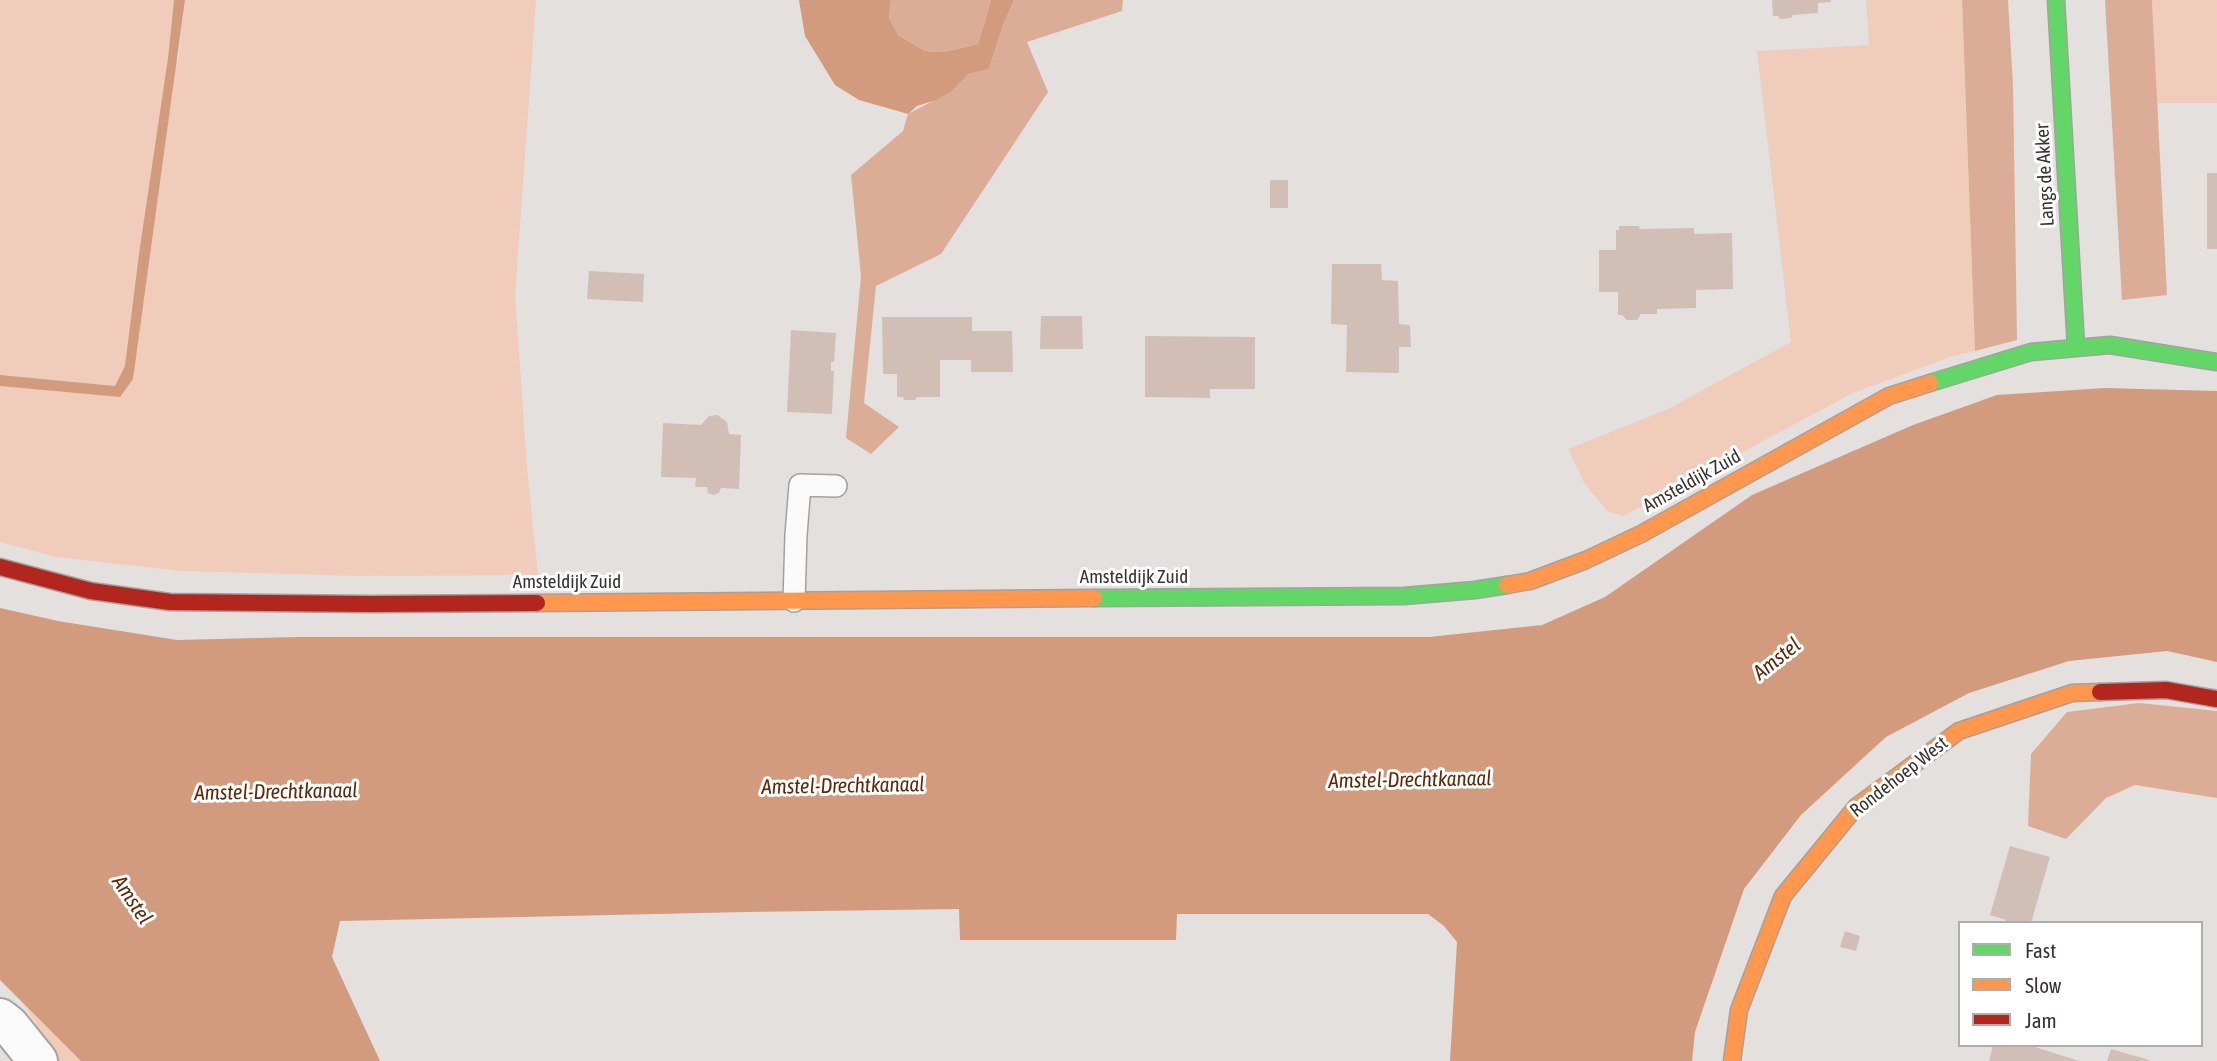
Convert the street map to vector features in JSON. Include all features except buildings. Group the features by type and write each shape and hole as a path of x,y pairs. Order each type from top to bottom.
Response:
{"street":[{"name":"Langs de Akker","path":"2056,0 2076,347"},
{"name":"Amsteldijk Zuid","path":"0,567 91,592 170,602 370,604 1404,596 1475,590 1530,581 1586,560 1641,534 1889,396 2031,352 2110,345 2217,362"},
{"name":"Rondehoep West","path":"1732,1061 1739,1010 1783,896 1856,807 1959,731 2072,693 2166,690 2217,699"},
{"path":"0,1018 9,1025 38,1061"}],"lane":[{"path":"794,601 800,485 836,486"}],"shaded area":[{"path":"0,0 174,0 168,58 178,61 185,0 536,0 515,296 538,575 357,576 182,571 56,557 0,542"},
{"path":"891,0 991,0 978,44 944,52 925,51 898,35 889,18"},
{"path":"1014,0 1123,0 1122,11 1027,42 1048,92 941,254 876,286 864,403 899,427 871,454 846,438 861,276 851,175 903,131 908,114 952,91 969,74 989,69"},
{"path":"1866,0 1962,0 1975,351 1950,357 1853,393 1623,516 1607,511 1585,484 1568,449 1666,410 1791,342 1757,51 1869,45"},
{"path":"1962,0 2008,0 2013,85 2017,340 1975,351"},
{"path":"2105,0 2152,0 2167,295 2122,300"},
{"path":"2152,0 2217,0 2217,103 2157,103"},
{"path":"2139,703 2217,711 2217,798 2135,785 2106,798 2066,839 2028,826 2031,754 2067,712"},
{"path":"20,998 81,1061 59,1061"}],"water":[{"path":"174,0 185,0 133,379 120,397 0,386 0,375 115,386 125,366"},
{"path":"799,0 891,0 889,18 898,35 925,51 944,52 978,44 991,0 1014,0 989,69 969,74 952,91 917,106 908,114 859,100 835,85 805,36"},
{"path":"2105,388 2217,391 2217,662 2167,651 2069,661 1969,693 1886,737 1801,815 1744,889 1695,1032 1692,1061 1450,1061 1457,942 1444,926 1428,914 1177,914 1176,940 960,940 959,909 340,921 332,957 380,1061 81,1061 0,980 0,608 58,621 177,640 297,637 1429,637 1542,625 1605,597 1752,495 1913,425 1997,395"}],"traffic: fast":[{"path":"2056,0 2076,347"},
{"path":"1930,383 2031,352 2110,345 2217,362"},
{"path":"1094,598 1404,596 1507,585"}],"traffic: slow":[{"path":"1507,585 1530,581 1586,560 1641,534 1889,396 1930,383"},
{"path":"537,603 1094,598"},
{"path":"1732,1061 1739,1010 1783,896 1856,807 1959,731 2072,693 2100,692"}],"traffic: jam":[{"path":"0,567 91,591 170,602 537,603"},
{"path":"2100,692 2166,690 2217,699"}],"water label":[{"name":"Amstel","path":"1777,659"},
{"name":"Amstel-Drechtkanaal","path":"1410,780"},
{"name":"Amstel-Drechtkanaal","path":"843,786"},
{"name":"Amstel-Drechtkanaal","path":"276,792"},
{"name":"Amstel","path":"132,900"}]}
